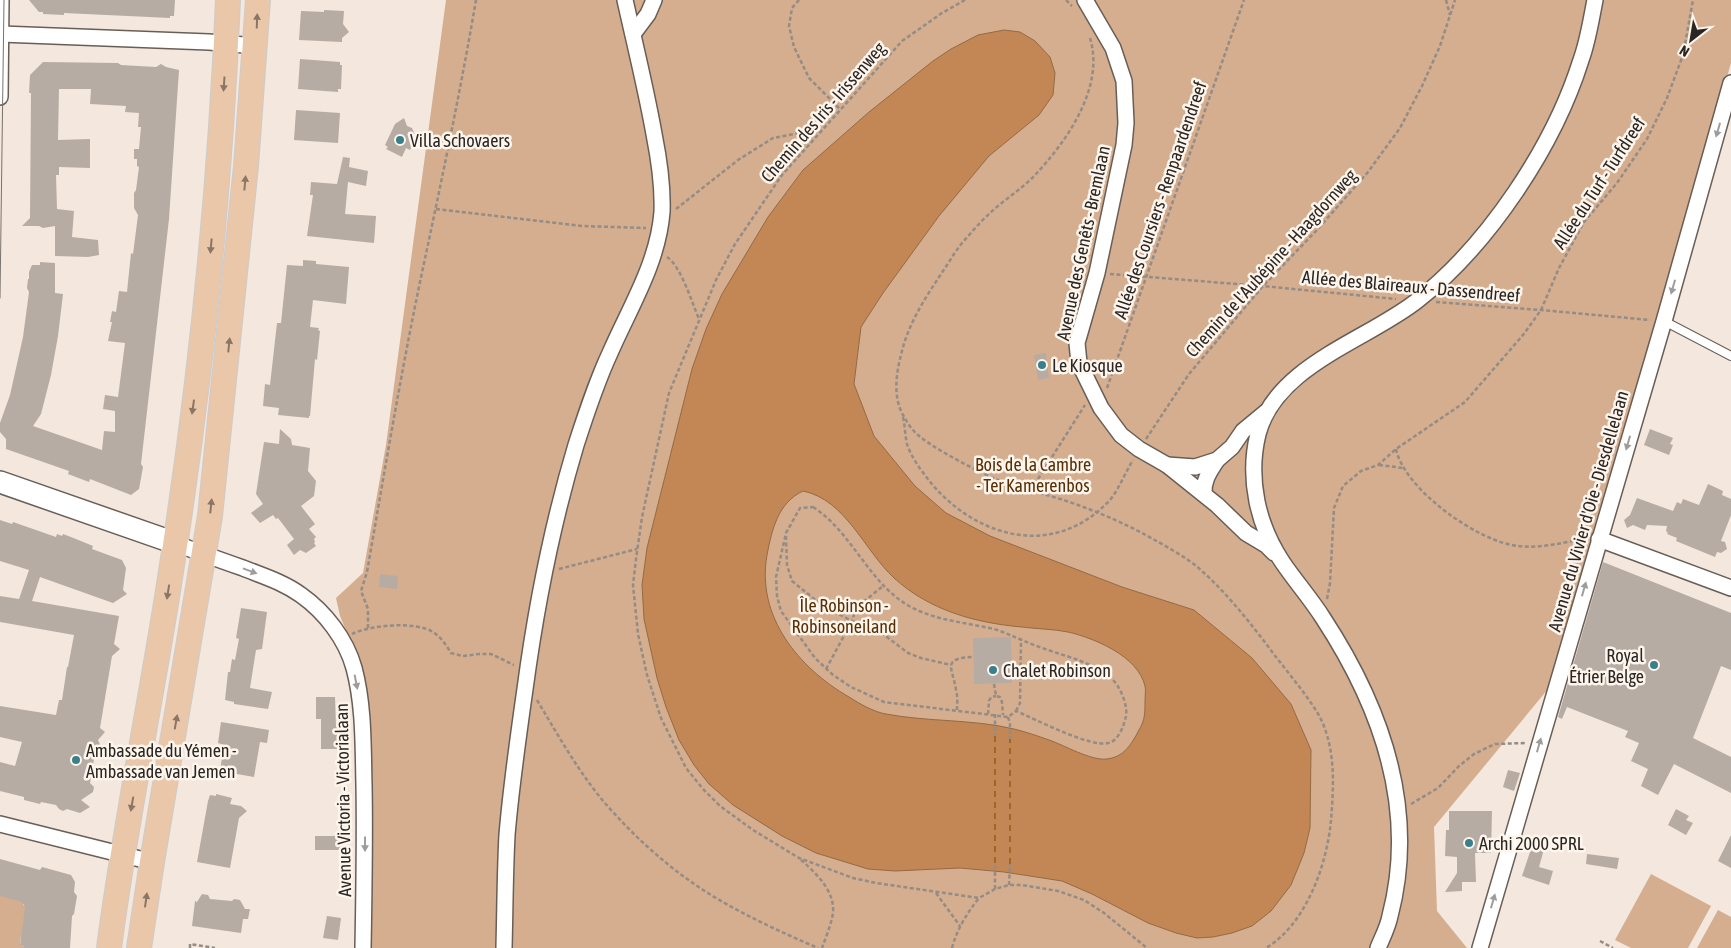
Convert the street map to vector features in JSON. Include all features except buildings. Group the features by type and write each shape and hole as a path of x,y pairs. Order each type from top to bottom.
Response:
{"main road":[{"path":"109,948 175,544 195,394 218,162 228,0"},
{"path":"139,948 210,516 235,285 256,46 258,0"}],"street":[{"path":"0,96 1,0"},
{"path":"504,948 507,835 514,763 528,667 545,573 575,447 591,398 656,249 660,229 662,210 657,150 646,90 625,0"},
{"path":"632,34 648,14 654,0"},
{"name":"Avenue des Genêts - Bremlaan","path":"1085,0 1113,48 1124,81 1126,123 1124,145 1096,273 1077,343 1080,363 1098,401 1121,435 1139,449 1167,465 1204,494 1246,532 1266,545 1282,562"},
{"path":"1378,948 1390,918 1398,874 1399,810 1394,774 1371,707 1345,654 1323,617 1282,562 1270,541 1254,493 1254,460 1258,433 1267,412 1277,398 1299,375 1318,360 1417,301 1462,258 1500,215 1523,181 1573,84 1582,60 1595,0"},
{"path":"1,34 209,42 256,46"},
{"name":"Avenue du Vivier d'Oie - Diesdellelaan","path":"1480,948 1664,321 1731,83"},
{"path":"1204,494 1203,486 1217,460 1232,447 1243,431 1267,412"},
{"path":"1167,465 1195,467 1217,460"},
{"path":"0,482 175,544"},
{"path":"1599,539 1730,584"},
{"name":"Avenue Victoria - Victorialaan","path":"175,544 278,581 301,595 331,623 353,666 362,723 365,845 363,948"},
{"path":"0,824 152,862"}],"lane":[{"path":"1664,321 1731,356"}],"path":[{"path":"368,628 368,609 361,591 368,572 404,364 459,99 476,0"},
{"path":"799,0 792,8 789,26 794,47 809,78 840,109"},
{"name":"Chemin des Iris - Irissenweg","path":"799,858 753,830 720,806 702,789 686,768 662,718 647,675 638,634 633,585 637,549 650,481 670,394 699,319 734,244 782,175 822,128 902,41 942,13 965,0"},
{"name":"Allée des Coursiers - Renpaardendreef","path":"1098,401 1244,0"},
{"path":"1446,0 1450,16"},
{"name":"Chemin de l'Aubépine - Haagdornweg","path":"1090,37 1093,79 1081,112 1058,146 1034,176 988,214 961,244 928,293 914,318 903,343 898,365 897,403 903,416 908,444 922,472 944,498 964,514 1007,534 1047,535 1075,526 1111,499 1139,449 1189,374 1263,286 1316,232 1368,172 1400,128 1440,46 1455,0"},
{"name":"Allée du Turf - Turfdreef","path":"1323,617 1330,583 1334,508 1343,486 1361,470 1378,465 1396,449 1465,402 1523,335 1541,310 1559,268 1584,222 1617,183 1647,139 1667,98 1683,55 1693,0"},
{"path":"662,210 678,209 738,160 773,138 822,128"},
{"path":"436,210 582,226 660,229"},
{"path":"656,249 672,260 699,319"},
{"name":"Allée des Blaireaux - Dassendreef","path":"1096,273 1664,321"},
{"path":"1030,490 1084,407 1098,401"},
{"path":"903,416 914,432 930,444 999,481 1096,512 1150,537 1194,565 1224,593 1257,632 1318,714 1329,741 1334,783 1330,829 1321,868 1312,892 1294,922 1273,944 1266,948"},
{"path":"1396,449 1403,468 1445,512 1469,528 1490,538 1515,546 1538,548 1572,540 1599,539"},
{"path":"1378,465 1403,468"},
{"path":"1016,711 1096,743 1109,743 1117,738 1125,723 1127,712 1121,692 1112,679 1093,666 1009,634 933,616 899,600 883,586 828,517 813,507 800,508 786,533 776,577 777,596 781,611 815,658 826,669 851,687 884,702 1008,716 1016,711 1020,703 1021,640"},
{"path":"786,533 787,564 792,581 823,606 883,634 916,657 951,665"},
{"path":"545,573 637,549"},
{"path":"826,669 852,621 856,608 883,586"},
{"path":"340,639 368,628 419,626 433,631 444,641 451,653 463,656 491,654 512,664 528,667"},
{"path":"957,710 956,690 950,673 951,665 959,658 974,657"},
{"path":"994,684 996,696"},
{"path":"525,688 536,699 568,752 603,801 656,854 715,898 769,926 818,948"},
{"path":"988,714 989,698 996,696 1002,700 1003,715"},
{"path":"995,714 996,735"},
{"path":"1008,716 1010,739"},
{"path":"1399,810 1438,788 1459,766 1474,754 1495,744 1522,742 1539,745"},
{"path":"799,858 853,878 936,893 979,898"},
{"path":"799,858 814,871 825,886 831,900 833,911 822,948"},
{"path":"995,863 995,889"},
{"path":"1010,864 1010,885"},
{"path":"952,948 960,926 979,898 995,889 1010,885 1058,891 1084,900 1104,913 1147,948"},
{"path":"936,893 960,926"},
{"path":"1600,941 1613,948"},
{"path":"190,948 190,944 215,948"}],"green space":[{"name":"Bois de la Cambre - Ter Kamerenbos","path":"446,0 1731,0 1731,63 1553,683 1434,827 1437,911 1467,948 367,948 360,664 340,616 336,598 363,573 386,445"},
{"path":"1651,874 1711,906 1688,948 1631,948 1615,940"},
{"path":"0,890 23,902 23,905 27,907 23,923 35,938 21,936 20,944 24,945 24,948 0,948"},
{"path":"1718,910 1731,917 1731,948 1697,948"}],"shaded area":[{"path":"1004,30 1020,32 1035,41 1050,57 1055,73 1053,95 1039,115 989,156 939,216 883,293 861,327 854,384 874,436 915,486 946,513 990,536 1122,587 1194,610 1252,658 1291,704 1311,750 1310,828 1304,853 1291,885 1271,911 1252,926 1232,933 1197,938 1176,933 1148,923 1062,881 1004,872 960,868 895,871 868,869 816,853 782,836 733,805 709,784 694,765 679,740 657,678 644,619 642,585 647,548 692,369 706,329 722,294 768,217 803,170 869,112 933,61 978,35","holes":["803,491 818,496 843,515 883,567 894,578 922,599 937,607 987,622 1062,631 1078,635 1102,644 1124,657 1141,675 1145,686 1144,720 1130,745 1113,758 1093,758 1049,740 1014,729 881,713 862,705 831,685 798,656 785,638 775,620 768,599 765,578 771,536 782,510 794,496"]}],"ferry route":[{"path":"995,735 995,863"},
{"path":"1010,739 1010,864"}],"tram line":[{"path":"0,298 4,0"}],"place":[{"name":"Villa Schovaers","path":"400,140"},
{"name":"Le Kiosque","path":"1042,365"},
{"name":"Royal Étrier Belge","path":"1654,665"},
{"name":"Chalet Robinson","path":"993,670"},
{"name":"Ambassade du Yémen - Ambassade van Jemen","path":"76,760"},
{"name":"Archi 2000 SPRL","path":"1469,843"}],"park label":[{"name":"Île Robinson - Robinsoneiland","path":"844,615"}]}
